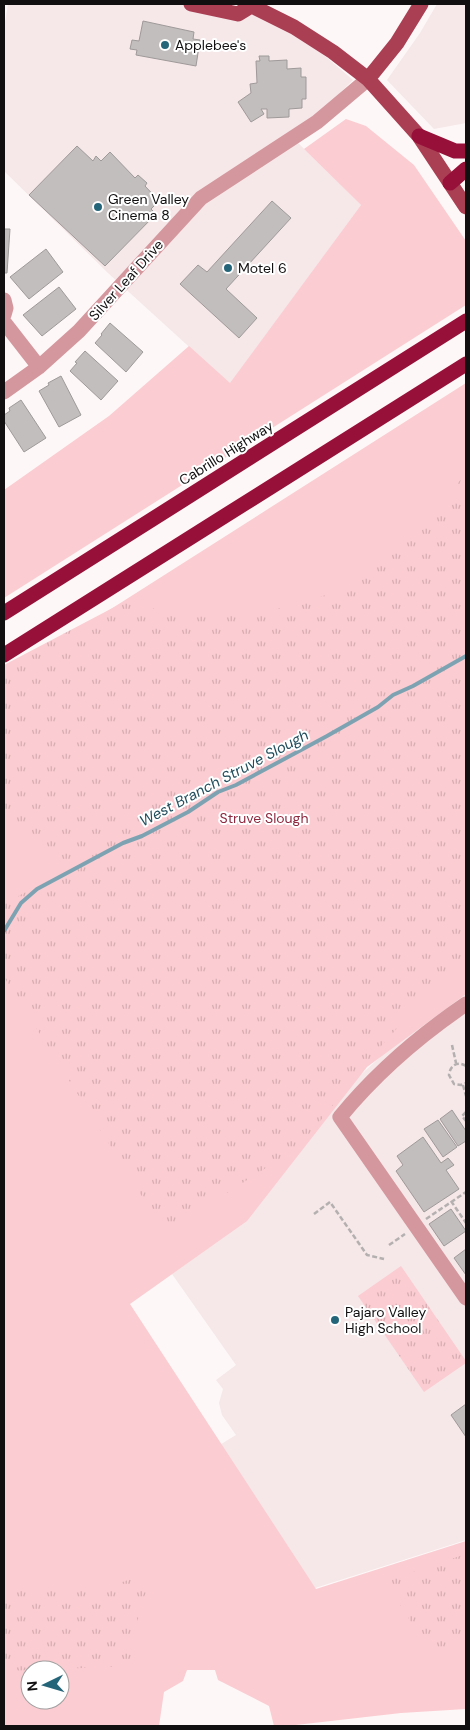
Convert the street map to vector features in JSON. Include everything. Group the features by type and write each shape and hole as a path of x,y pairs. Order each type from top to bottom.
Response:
{"highway":[{"path":"419,136 455,151 466,151"},
{"path":"450,183 466,169"},
{"name":"Cabrillo Highway","path":"4,613 466,321"},
{"path":"4,655 466,364"}],"main road":[{"path":"191,4 238,14 250,5 294,27 333,52 368,79 419,136 466,207"},
{"path":"368,79 397,43 421,4"}],"street":[{"name":"Silver Leaf Drive","path":"4,392 39,367 79,331 202,198 317,122 368,79"},
{"path":"4,300 6,308 4,315"},
{"path":"4,322 39,367"},
{"path":"466,1004 404,1051 363,1090 340,1117 466,1298"}],"path":[{"path":"452,1045 456,1064"},
{"path":"466,1066 456,1064 451,1068 450,1078 454,1084 465,1084 466,1096"},
{"path":"466,1112 462,1116 466,1121"},
{"path":"422,1222 466,1192"},
{"path":"452,1201 466,1223"},
{"path":"314,1214 330,1202 367,1255 384,1259"},
{"path":"389,1245 403,1235"}],"shaded area":[{"path":"8,4 222,4 282,24 298,33 353,80 294,139 361,205 230,384 108,273 4,171 4,29"},
{"path":"437,4 466,4 466,123 434,129 387,80 420,33"},
{"name":"Pajaro Valley High School","path":"466,978 466,1540 315,1588 218,1446 236,1435 222,1415 219,1403 223,1389 216,1380 236,1365 172,1274 228,1234 354,1081"}],"green space":[{"path":"346,119 366,126 414,165 466,241 466,305 4,598 4,490 109,416 189,346 230,383 361,205 304,149"},
{"path":"466,383 466,994 367,1067 247,1221 130,1304 316,1589 466,1541 466,1709 401,1713 274,1726 269,1706 218,1680 215,1670 187,1670 183,1681 164,1692 159,1726 4,1726 4,677"},
{"name":"Struve Slough","path":"466,473 466,967 411,1013 372,1056 313,1130 292,1151 165,1233 4,977 4,904 67,869 4,822 4,665 124,602 191,617 259,614 326,595 386,560 435,512"},
{"path":"401,1266 466,1361 466,1363 424,1392 358,1296"},
{"path":"466,1554 466,1653 431,1654 385,1581"},
{"path":"156,1571 139,1608 134,1666 70,1668 70,1660 20,1660 20,1670 4,1671 4,1590 107,1587"}],"building":[{"name":"Applebee's","path":"143,21 194,32 193,39 200,40 196,66 136,55 137,50 130,49 132,40 139,41"},
{"path":"259,56 269,56 269,61 287,60 287,69 301,68 301,77 306,77 306,99 302,99 302,108 289,109 289,117 267,118 267,109 261,109 264,114 251,122 238,102 251,93 250,84 257,83 256,61 260,61"},
{"name":"Green Valley Cinema 8","path":"77,146 93,161 96,156 101,161 110,152 135,178 138,175 147,183 145,186 159,201 151,209 156,214 105,266 29,195"},
{"name":"Motel 6","path":"272,201 291,218 226,289 257,318 239,338 180,284 198,265 207,272"},
{"path":"4,229 10,229 7,273 4,273"},
{"path":"46,249 63,272 29,299 10,277"},
{"path":"59,287 76,309 42,336 23,315"},
{"path":"110,323 143,352 126,372 95,343"},
{"path":"85,351 118,381 101,400 70,371"},
{"path":"61,376 81,415 59,427 39,391 49,385 48,383"},
{"path":"21,400 46,438 24,452 4,421 4,415 10,411 9,408"},
{"path":"452,1110 466,1131 466,1141 458,1146 440,1119"},
{"path":"438,1120 457,1147 443,1157 424,1129"},
{"path":"423,1137 441,1163 448,1158 454,1165 446,1170 459,1189 424,1212 396,1171 403,1165 397,1156"},
{"path":"451,1209 466,1231 444,1246 429,1224"},
{"path":"466,1249 466,1275 454,1258"},
{"path":"466,1404 466,1437 451,1415"}],"waterway":[{"name":"West Branch Struve Slough","path":"4,931 21,903 37,889 123,843 142,836 188,812 218,792 236,785 327,736 378,707 393,695 466,656"}],"place":[{"name":"Applebee's","path":"165,45"},
{"name":"Green Valley Cinema 8","path":"98,207"},
{"name":"Motel 6","path":"228,268"},
{"name":"Pajaro Valley High School","path":"335,1320"}]}
